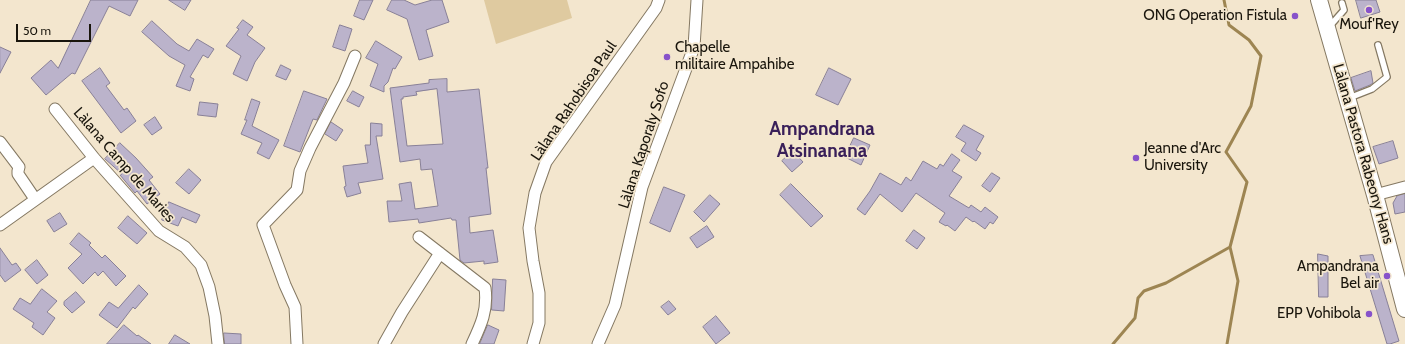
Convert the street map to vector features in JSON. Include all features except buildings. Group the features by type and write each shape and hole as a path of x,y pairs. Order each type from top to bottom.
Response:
{"main road":[{"name":"Làlana Pastora Rabeony Hans","path":"1319,0 1375,195 1405,309"}],"street":[{"name":"Làlana Rahobisoa Paul","path":"533,344 539,323 539,293 529,228 535,193 546,162 656,8 658,0"},
{"name":"Làlana Kaporaly Sofo","path":"598,344 615,305 642,187 694,46 698,0"},
{"path":"297,344 295,307 285,286 263,225 297,190 300,171 307,154 344,83 355,56"},
{"name":"Làlana Camp de Maries","path":"55,108 94,158 159,231 185,247 201,265 209,287 215,316 218,344"},
{"path":"0,142 19,167 18,174 35,199"},
{"path":"0,225 94,158"},
{"path":"1375,195 1405,187"},
{"path":"420,237 484,288 486,300 482,323 472,344"},
{"path":"384,344 402,312 440,253"}],"lane":[{"path":"1327,29 1344,10 1342,3"},
{"path":"1347,99 1372,89 1387,77 1378,45"}],"shaded area":[{"path":"484,0 567,0 572,18 496,44"}],"waterway":[{"path":"1224,0 1229,25 1249,40 1261,56 1251,106 1226,152 1247,182 1230,247 1238,281 1227,344"},
{"path":"1113,344 1135,318 1138,298 1144,291 1166,283 1230,247"}],"place":[{"name":"Mouf'Rey","path":"1369,10"},
{"name":"ONG Operation Fistula","path":"1295,16"},
{"name":"Chapelle militaire Ampahibe","path":"667,57"},
{"name":"Jeanne d'Arc University","path":"1136,158"},
{"name":"Ampandrana Bel air","path":"1387,276"},
{"name":"EPP Vohibola","path":"1369,314"}],"district":[{"name":"Ampandrana Atsinanana","path":"822,140"}]}
